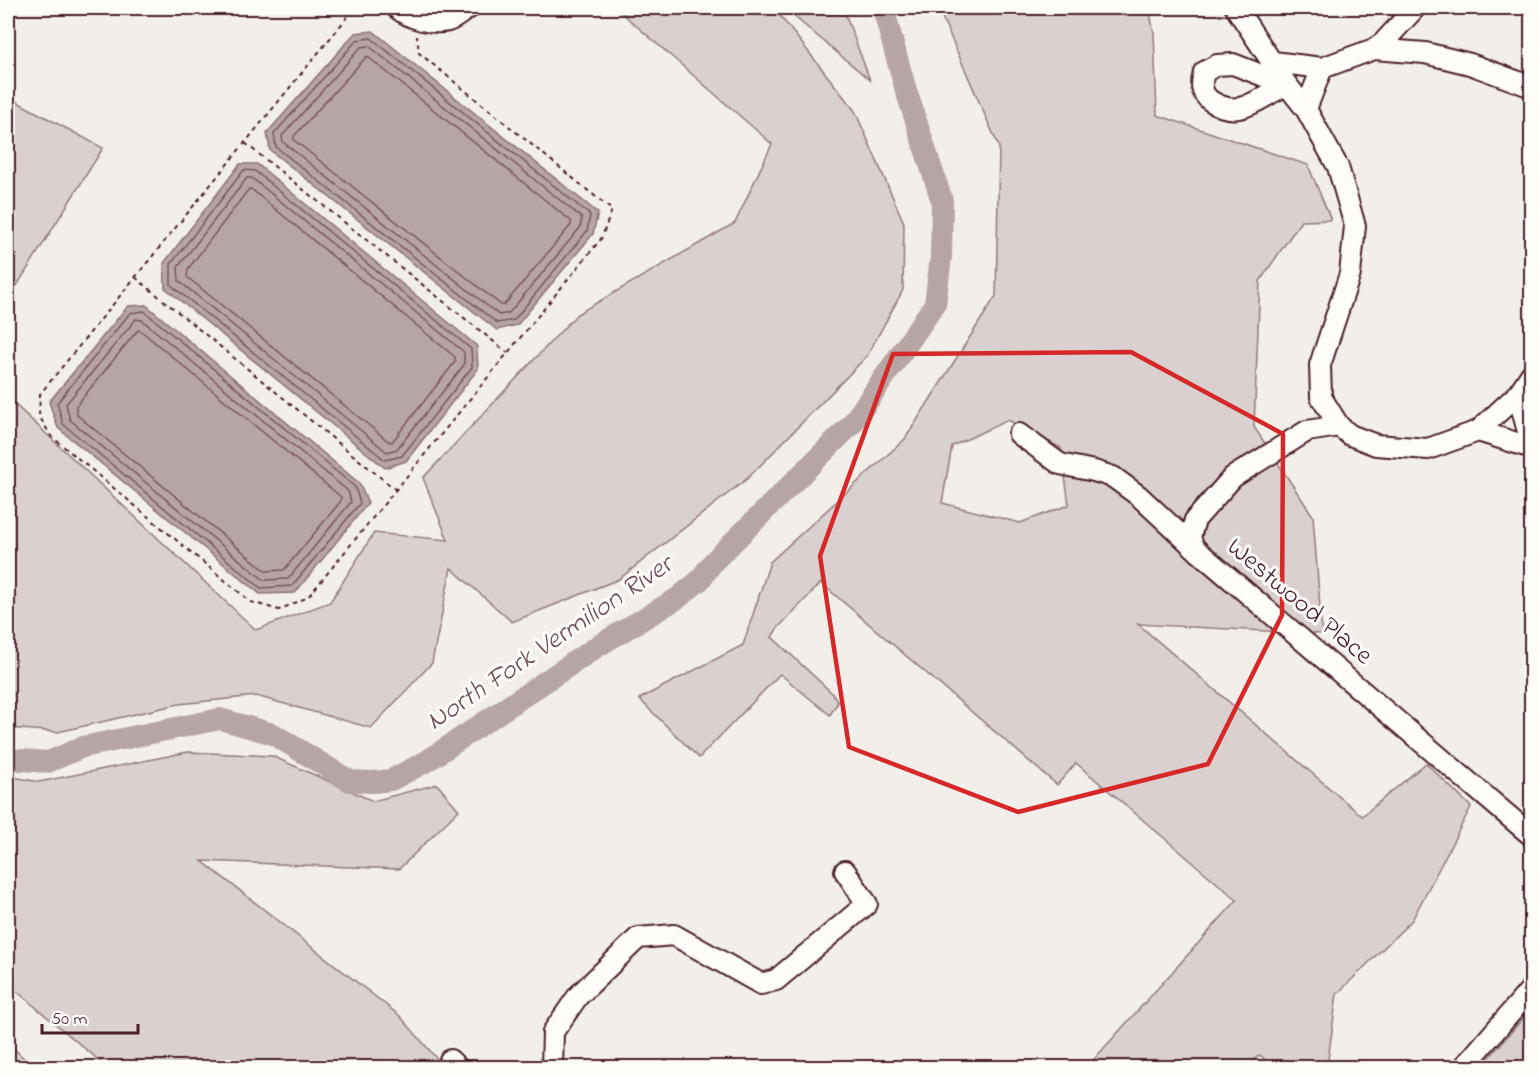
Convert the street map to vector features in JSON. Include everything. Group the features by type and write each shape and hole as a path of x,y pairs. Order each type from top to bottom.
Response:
{"street":[{"path":"406,12 431,22 449,20 469,8"},
{"path":"1236,8 1306,109 1338,167 1355,226 1350,274 1320,365 1321,397 1307,431"},
{"path":"1273,62 1322,68 1374,49 1382,44 1415,8"},
{"path":"1374,49 1425,53 1470,64 1532,87"},
{"path":"1306,109 1322,68"},
{"path":"1321,397 1340,426 1350,435 1376,444 1428,449 1478,431 1518,394 1532,373"},
{"path":"1518,394 1532,448"},
{"path":"1193,546 1190,537 1195,520 1233,477 1307,431 1340,426"},
{"path":"1478,431 1532,448"},
{"name":"Westwood Place","path":"1019,435 1060,464 1113,477 1139,496 1193,546 1532,836"},
{"path":"552,1068 553,1032 578,996 638,938 674,935 761,984 776,980 867,904 845,871"},
{"path":"1463,1068 1532,988"}],"path":[{"path":"352,8 345,20 40,394 39,416 51,436 251,602 279,610 308,597 602,239 612,210 419,53 406,12"},
{"path":"245,143 508,353"},
{"path":"135,278 396,490"}],"highlighted area":[{"path":"1131,352 1283,434 1282,615 1208,764 1018,812 849,747 820,556 893,354"}],"shaded area":[{"path":"616,8 774,8 855,111 904,223 903,290 867,356 748,478 619,579 512,622 451,568 432,663 371,728 256,696 179,704 58,732 8,728 8,398 256,630 330,602 374,533 448,540 423,478 577,314 735,223 772,144"},
{"path":"784,8 843,8 870,80"},
{"path":"938,8 1149,8 1154,33 1157,115 1308,165 1331,220 1301,221 1260,281 1254,427 1313,516 1322,634 1138,624 1362,816 1426,763 1471,807 1412,920 1337,994 1327,1067 1272,1067 1260,1055 1244,1067 1087,1067 1237,900 1076,763 1057,785 821,583 772,637 833,694 838,702 830,715 780,674 699,758 639,699 743,645 770,562 905,439 996,296 999,147","holes":["1008,420 1061,448 1069,505 1020,523 942,503 952,446"]},
{"path":"8,97 103,148 8,300"},
{"path":"188,752 272,756 373,801 437,784 459,810 399,869 202,861 400,1016 444,1067 107,1067 8,984 8,776 39,782"},
{"path":"1531,1009 1531,1067 1481,1067"},
{"path":"8,1043 33,1067 8,1067"}],"water":[{"path":"373,31 598,213 593,234 517,325 497,330 270,150 267,133 355,33"},
{"path":"240,164 257,164 477,346 478,369 406,461 385,468 165,288 164,263"},
{"path":"146,305 359,483 368,503 295,593 260,594 58,428 49,402 128,306"}],"waterway":[{"name":"North Fork Vermilion River","path":"8,759 48,762 83,747 220,719 273,734 350,781 391,780 427,761 598,646 678,598 700,580 713,562 852,424 935,304 941,257 942,201 905,87 883,8"}]}
